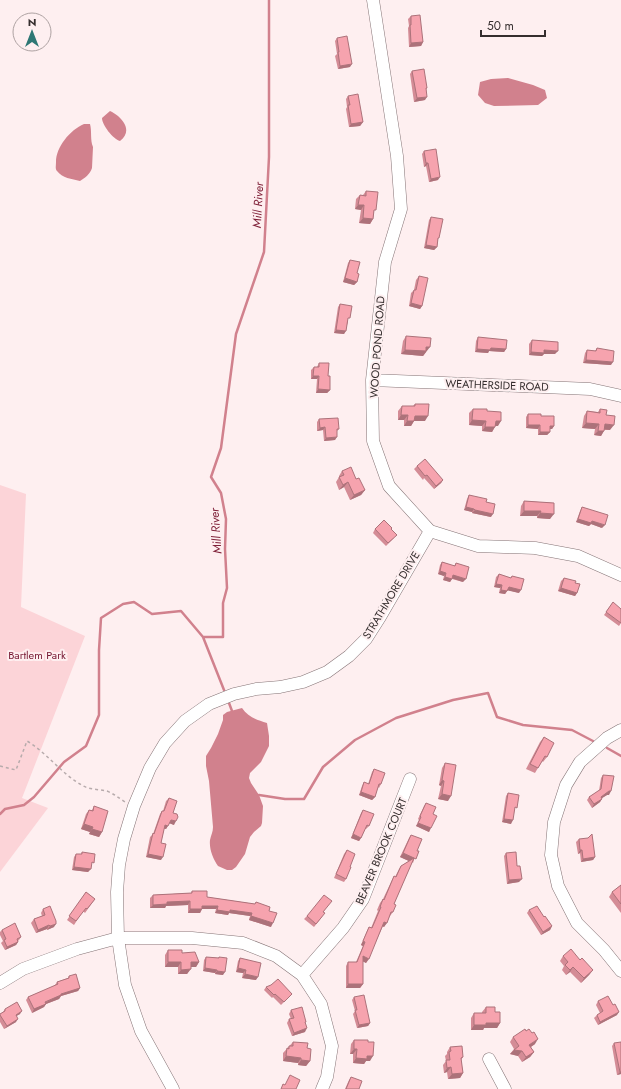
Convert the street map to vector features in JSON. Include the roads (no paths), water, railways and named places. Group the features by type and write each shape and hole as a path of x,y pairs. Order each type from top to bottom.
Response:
{"street":[{"name":"WOOD POND ROAD","path":"373,0 397,156 401,209 385,262 372,380 373,441 389,486 430,531"},
{"name":"WEATHERSIDE ROAD","path":"372,380 590,389 621,396"},
{"path":"430,531 478,546 536,548 578,556 621,574"},
{"name":"STRATHMORE DRIVE","path":"173,1089 141,1031 126,985 118,938 117,892 119,865 125,835 134,806 150,768 165,743 185,721 209,704 234,694 303,682 327,672 349,656 366,639 380,618 430,531"},
{"path":"621,730 607,738 580,762 566,785 554,822 551,855 558,886 577,924 604,950 621,970"},
{"name":"BEAVER BROOK COURT","path":"302,975 343,928 363,899 410,779"},
{"path":"0,983 23,969 77,949 118,938 192,938 243,943 276,956 302,975 321,1004 332,1046 327,1077 322,1089"},
{"path":"489,1059 505,1089"}],"waterway":[{"name":"Mill River","path":"0,814 5,809 24,805 34,797 64,762 86,746 99,715 99,650 101,618 123,604 134,602 152,614 181,611 203,637 223,637 223,603 227,588 225,549 226,519 221,493 211,477 221,448 236,334 264,252 269,157 269,0"},
{"path":"203,637 224,690"},
{"path":"259,795 285,799 304,799 323,767 355,740 396,718 453,700 488,693 497,717 523,725 572,730 593,741"},
{"path":"229,703 232,711"},
{"path":"607,748 621,756"}],"park label":[{"name":"Bartlem Park","path":"37,655"}]}
